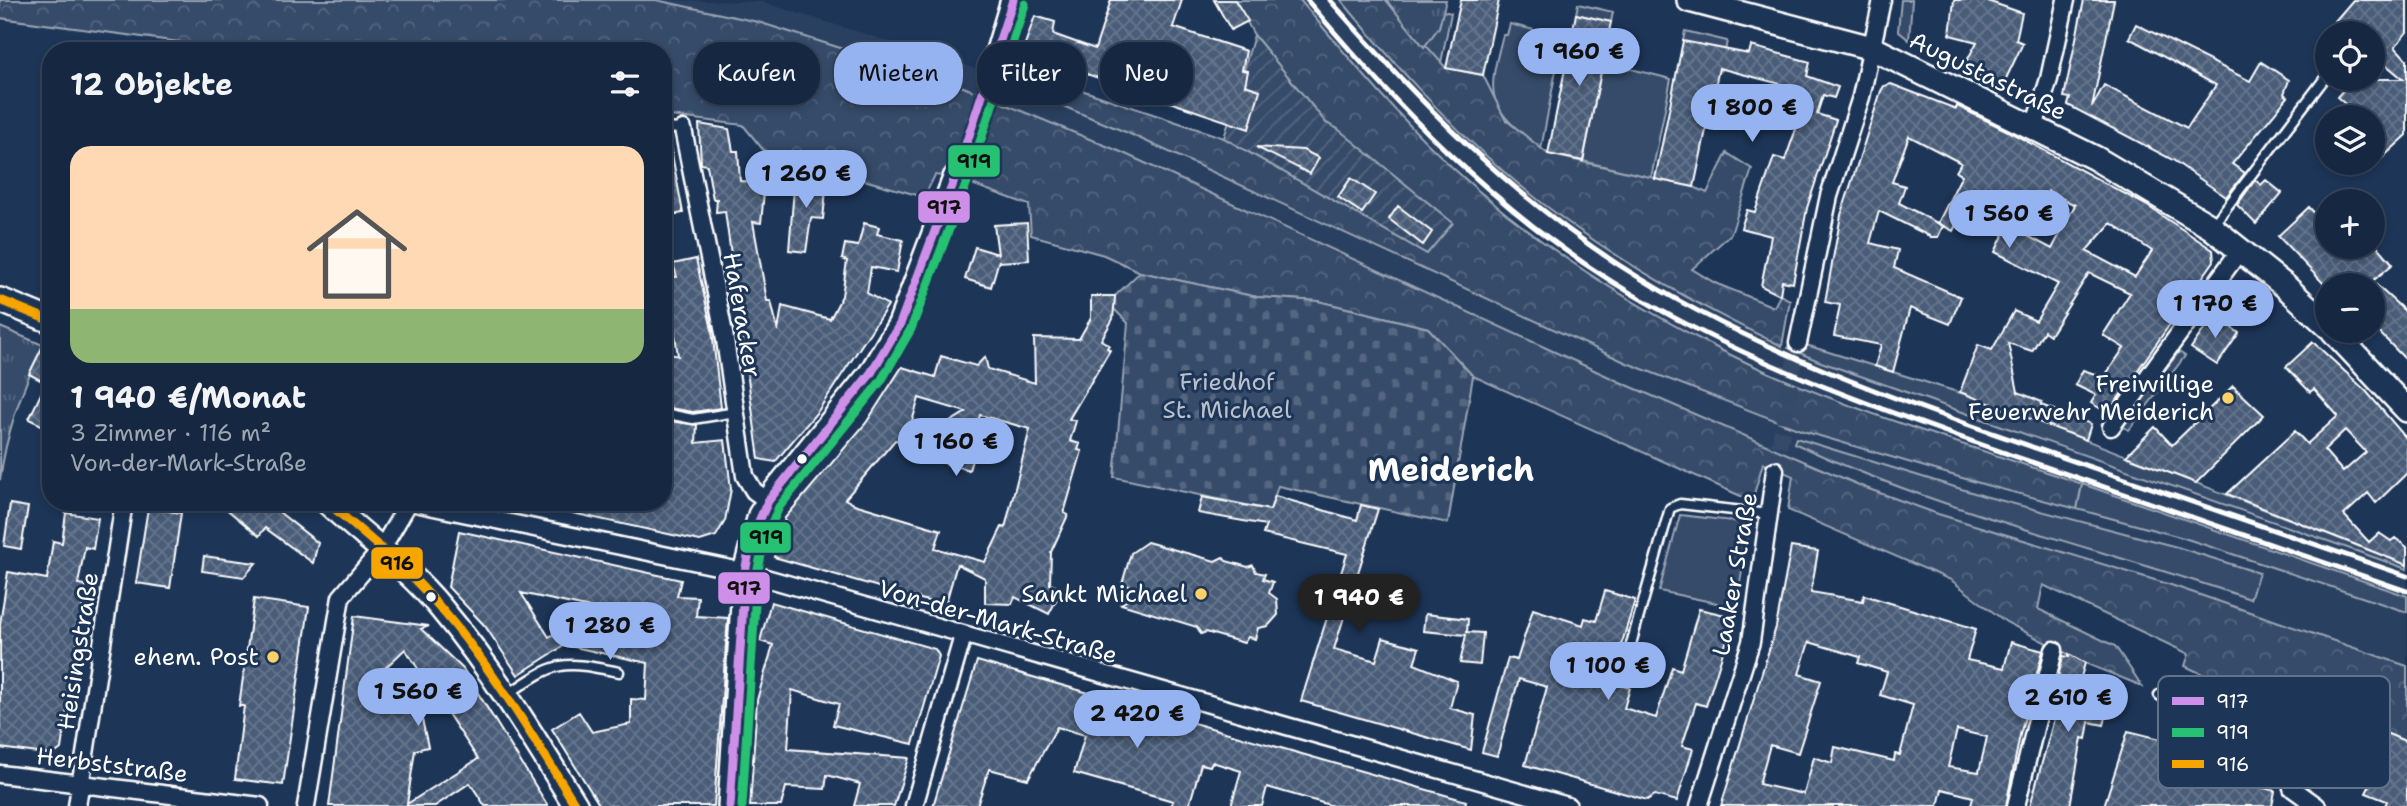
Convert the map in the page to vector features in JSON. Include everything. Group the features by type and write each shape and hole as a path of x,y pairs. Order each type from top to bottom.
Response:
{"street":[{"path":"1001,42 1013,0"},
{"name":"Augustastraße","path":"1689,0 1872,48 2034,127 2123,173 2211,227 2241,249 2315,314"},
{"path":"1798,343 1829,196 1861,97 1882,0"},
{"path":"2034,127 2049,79 2066,0"},
{"name":"Haferacker","path":"683,129 724,332 745,476 754,491 768,502"},
{"path":"730,806 745,572 752,537 768,502 871,373 900,324 956,178"},
{"path":"2111,427 2241,249"},
{"path":"0,300 42,317"},
{"path":"2344,343 2407,410"},
{"name":"Laaker Straße","path":"1699,806 1751,642 1775,470"},
{"name":"Heisingstraße","path":"77,806 123,511"},
{"path":"337,511 440,607 507,695 576,806"},
{"path":"306,806 341,597 380,550 404,511"},
{"name":"Von-der-Mark-Straße","path":"453,511 745,572 1568,806"},
{"path":"914,806 963,636"},
{"path":"2016,806 2054,650"},
{"name":"Herbststraße","path":"0,774 260,806"},
{"path":"2292,788 2317,806"}],"lane":[{"path":"2211,227 2315,91"},
{"path":"672,128 683,129"},
{"path":"672,415 693,419 736,412"},
{"path":"1631,644 1670,508 1679,504 1769,514"},
{"path":"507,695 537,674 559,664 619,672"}],"shaded area":[{"path":"656,0 762,2 891,42 834,42 834,46 758,22"},
{"path":"1300,0 1341,0 1387,56 1782,346 1996,425 2407,569 2407,596 1813,390 1717,348 1607,284 1488,197 1428,144 1366,79"},
{"path":"963,64 977,70 977,92 963,86"},
{"path":"1008,105 1061,105 1128,133 1554,331 1762,416 1900,461 2184,538 2407,612 2407,666 2168,584 1938,514 1866,488 1620,382 1121,152"}],"green space":[{"path":"0,0 656,0 758,22 834,46 834,105 963,105 963,87 977,93 977,105 1007,105 1121,152 1620,382 1866,488 1938,514 2168,584 2407,666 2407,742 2390,735 2390,676 2206,676 2185,666 2189,654 2043,585 2038,609 2115,646 2142,686 2085,663 2006,622 1951,580 1788,510 1793,476 1763,463 1752,501 1473,376 1428,328 1318,301 1257,297 1140,272 1104,255 1031,235 1029,205 955,178 935,175 924,197 765,152 743,125 672,116 672,42 180,42 0,18"},
{"path":"1235,0 1300,0 1394,109 1459,173 1527,230 1600,281 1715,347 1803,387 1896,422 2082,484 2077,509 1803,431 1627,363 1128,133 1060,105 1086,105 1086,92 1100,96 1100,105 1126,105 1224,138 1427,254 1338,129 1326,123 1254,35"},
{"path":"1341,0 1386,0 1446,68 1483,75 1505,119 1548,154 1694,187 1707,193 1727,153 1752,169 1731,234 1692,269 1715,283 1774,307 1780,295 1790,300 1782,346 1708,309 1636,268 1534,197 1480,151 1438,110"},
{"path":"1386,0 1446,0 1439,27 1424,47"},
{"path":"1901,0 1912,0 1909,40 1898,31"},
{"path":"1578,4 1613,12 1611,22 1576,14"},
{"path":"1443,11 1451,13 1441,63 1424,47 1439,27"},
{"path":"1510,24 1558,36 1555,47 1560,49 1541,149 1510,122 1495,101 1493,89 1497,57 1503,35 1507,35"},
{"path":"1685,31 1727,41 1721,71 1683,41"},
{"path":"1254,35 1326,123 1338,129 1453,223 1427,254 1224,138"},
{"path":"1603,62 1671,79 1651,178 1583,161"},
{"name":"Friedhof St. Michael","path":"1140,272 1257,297 1318,301 1428,328 1473,376 1448,523 1278,486 1270,510 1114,477 1128,323 1114,309 1115,296"},
{"path":"0,327 42,345 42,347 16,411 0,480"},
{"path":"1790,340 1983,400 2407,565 2407,569 1821,362 1788,348"},
{"path":"2179,352 2185,356 2129,430 2122,426"},
{"path":"1796,438 1984,496 2177,547 2259,573 2250,599 1905,489 1794,443"},
{"path":"2082,484 2407,596 2407,612 2184,538 2077,509"},
{"path":"1680,515 1750,523 1736,607 1659,591"}],"building":[{"path":"1111,0 1182,0 1173,27 1246,51 1242,70 1248,71 1245,85 1260,90 1249,129 1178,105 1193,105 1193,42 1100,42 1100,79 1086,74 1086,46 1095,49"},
{"path":"1214,0 1235,0 1248,21 1231,30"},
{"path":"1461,0 1499,0 1483,75 1446,68"},
{"path":"1954,0 1985,0 2022,13 2016,40 2023,43 2001,89 1963,68 1977,42 1950,35"},
{"path":"2084,0 2114,0 2092,107 2104,85 2187,128 2216,85 2129,38 2136,24 2250,81 2261,62 2289,80 2284,94 2288,97 2232,164 2245,173 2226,197 2173,160 2068,105 2070,98 2064,97"},
{"path":"2353,0 2407,0 2407,32 2395,47 2407,60 2407,135 2385,155 2385,105 2346,105 2337,97 2342,91 2385,91 2385,79 2403,79 2385,64 2385,21 2335,21"},
{"path":"1576,14 1611,22 1583,161 1548,154"},
{"path":"1035,16 1055,22 1053,34 1075,42 1026,42"},
{"path":"1683,41 1749,54 1751,46 1810,62 1807,76 1838,87 1834,98 1823,95 1817,114 1836,120 1807,208 1793,283 1782,281 1780,295 1761,286 1771,236 1741,228 1747,210 1755,212 1774,157 1785,160 1803,109 1797,106 1803,90 1719,68 1694,187 1655,179"},
{"path":"1891,84 1956,109 1957,106 2006,130 2146,205 2213,250 2214,261 2108,413 2091,403 2096,395 2075,385 2083,370 2104,377 2124,348 2103,335 2130,293 2089,273 2050,335 2044,331 2032,351 2008,343 2018,392 2042,402 2041,405 2091,424 2086,440 1960,392 1978,345 1992,350 2014,311 2036,321 2058,284 1995,252 2014,213 1972,194 1953,231 1938,223 1962,175 1956,172 1961,163 1909,136 1892,182 1905,186 1899,203 1943,226 1938,237 1931,237 1879,211 1870,243 1898,250 1894,268 1961,297 1950,324 1910,308 1893,372 1875,366 1881,345 1834,336 1840,305 1825,302 1841,215 1884,86","holes":["2048,191 2075,205 2052,249 2026,235","2111,223 2152,251 2135,277 2086,251"]},
{"path":"699,124 729,129 733,151 738,151 740,181 755,182 755,191 764,192 761,223 753,222 767,301 771,301 778,331 782,306 830,319 842,296 847,261 842,259 845,244 858,246 864,223 879,227 877,234 903,240 897,272 871,267 867,293 888,305 818,411 775,462 759,459 725,211 716,212 717,199 713,199 707,165 701,164"},
{"path":"1256,147 1303,150 1319,158 1310,174"},
{"path":"672,154 683,213 672,215"},
{"path":"795,176 827,180 823,219 811,218 806,252 789,250"},
{"path":"1351,178 1375,194 1362,213 1338,197"},
{"path":"2255,180 2261,185 2266,180 2282,193 2256,224 2237,205"},
{"path":"1398,206 1432,232 1423,245 1389,219"},
{"path":"2309,207 2315,214 2315,259 2385,259 2385,255 2393,264 2382,273 2315,275 2278,236"},
{"path":"1027,223 1029,260 999,260 991,287 965,279 975,247 998,254 994,225"},
{"path":"696,259 712,330 721,408 693,412 672,408 672,354 678,356 672,316 672,277 677,277 673,264"},
{"path":"2385,293 2407,313 2407,361 2385,338"},
{"path":"1091,296 1115,296 1113,319 1101,340 1109,345 1107,348 1110,350 1069,419 1076,421 1070,441 1080,444 1078,450 1082,451 1064,513 1068,515 1051,552 1050,584 1062,589 1049,614 1015,597 1012,604 985,603 985,578 957,564 945,606 774,557 785,518 866,423 902,367 935,377 941,356 976,366 985,357 988,369 1035,383 1034,338 1079,339 1091,318","holes":["919,398 966,412 915,444 934,450 931,459 969,470 976,447 971,446 980,415 1030,429 1005,528 1002,527 985,562 935,548 941,530 845,499 895,440 906,442"]},
{"path":"2214,315 2239,333 2217,365 2191,348"},
{"path":"2313,342 2366,391 2407,439 2407,473 2376,503 2368,493 2344,515 2369,542 2379,533 2391,541 2395,538 2407,547 2407,565 2227,494 2295,431 2307,444 2338,416 2314,389 2310,392 2286,367","holes":["2345,430 2366,452 2343,472 2324,450"]},
{"path":"42,348 42,381 29,374"},
{"path":"2233,386 2264,415 2196,483 2126,456 2155,427 2172,445"},
{"path":"42,391 42,426 29,419"},
{"path":"672,421 697,425 696,443 725,440 731,489 725,521 716,536 700,541 563,511 672,511"},
{"path":"1275,496 1357,520 1361,505 1378,509 1334,649 1376,661 1383,638 1419,648 1414,664 1457,681 1450,708 1475,715 1471,750 1301,701 1347,554 1263,534 1266,525 1198,513 1202,497 1270,510"},
{"path":"10,504 28,507 21,549 4,546"},
{"path":"148,511 181,513 170,588 136,583"},
{"path":"229,511 280,511 318,543 313,563 265,528 259,536"},
{"path":"66,513 98,518 93,549 85,547 78,584 86,585 61,749 53,755 0,748 0,624 8,572 47,579 53,541 62,543"},
{"path":"459,531 681,580 677,596 698,597 696,616 728,618 714,806 600,806 552,729 579,712 592,732 631,724 631,699 646,700 648,663 565,645 518,675 485,626 448,587","holes":["521,593 595,609 549,637"]},
{"name":"Sankt Michael","path":"1147,542 1215,561 1223,557 1226,561 1248,567 1253,565 1256,572 1265,574 1263,579 1273,582 1269,593 1277,599 1278,615 1268,626 1258,628 1255,639 1248,637 1244,643 1206,632 1201,634 1197,627 1121,604 1144,590 1122,584 1131,553"},
{"path":"1791,547 1818,551 1811,592 1863,601 1864,595 1976,629 1967,660 2004,668 2011,642 2043,651 2020,735 2006,806 1971,806 1973,797 1942,789 1938,806 1721,806 1776,627","holes":["1809,642 1860,657 1858,663 1887,672 1880,695 1913,705 1900,755 1895,754 1894,761 1835,747 1832,763 1814,757 1804,794 1759,784 1770,745 1798,753 1821,681 1799,674","1957,730 1987,737 1979,772 1948,767"]},
{"path":"204,556 256,563 244,577 202,571"},
{"path":"1605,591 1635,600 1610,682 1630,688 1624,708 1656,718 1672,667 1681,670 1699,609 1734,617 1706,706 1696,703 1682,746 1693,749 1677,801 1655,795 1647,800 1525,765 1547,687 1519,679 1497,756 1482,752 1508,658 1517,660 1533,609 1583,625 1585,618 1596,621"},
{"name":"ehem. Post","path":"254,599 309,607 283,785 235,779 244,706 239,706"},
{"path":"771,602 935,649 939,656 913,744 833,725 839,704 792,690 788,749 909,758 894,806 854,806 860,784 827,775 825,789 786,787 781,806 750,806 757,700 773,645 760,641"},
{"path":"1425,614 1468,619 1467,632 1483,633 1480,665 1460,663 1466,635 1423,631"},
{"path":"354,616 429,626 421,629 463,669 548,806 485,806 470,783 435,806 329,806","holes":["405,649 478,759 407,804 415,750 428,747 417,696 401,706 378,702 383,670"]},
{"path":"2069,654 2085,663 2079,684 2089,687 2088,690 2112,696 2104,725 2089,722 2086,739 2082,738 2070,806 2030,806 2059,701 2053,699 2063,656 2069,657"},
{"path":"977,661 1466,801 1465,806 1333,806 1267,787 1262,806 1231,806 1241,771 1212,762 1210,766 1201,764 1189,806 1171,806 1173,801 1074,773 1085,735 1057,727 1028,779 989,769 977,806 933,806"},
{"path":"2128,731 2158,738 2158,788 2264,788 2275,791 2272,806 2104,806"},
{"path":"2390,735 2407,742 2407,806 2385,806 2387,801 2366,793 2368,788 2390,788"}],"tunnel":[{"path":"955,178 980,105"},
{"path":"1775,470 1798,343"}],"railway":[{"path":"1307,0 1411,116 1486,187 1568,252 1658,309 1755,357 1855,399 2407,591"},
{"path":"1330,0 1430,108 1501,176 1578,237 1619,265 1721,323 1881,393 2407,576"}],"transit line":[{"name":"917","path":"730,806 745,572 752,537 768,501 871,373 900,324 955,178 1013,0"},
{"name":"919","path":"742,806 757,574 764,541 779,507 881,381 911,329 967,182 1025,4"},
{"name":"916","path":"0,300 42,317"},
{"name":"916","path":"337,511 406,571 451,620 508,698 576,806"}],"place":[{"name":"Freiwillige Feuerwehr Meiderich","path":"2228,398"},
{"name":"Sankt Michael","path":"1201,594"},
{"name":"ehem. Post","path":"273,657"}],"district":[{"name":"Meiderich","path":"1451,470"}]}
